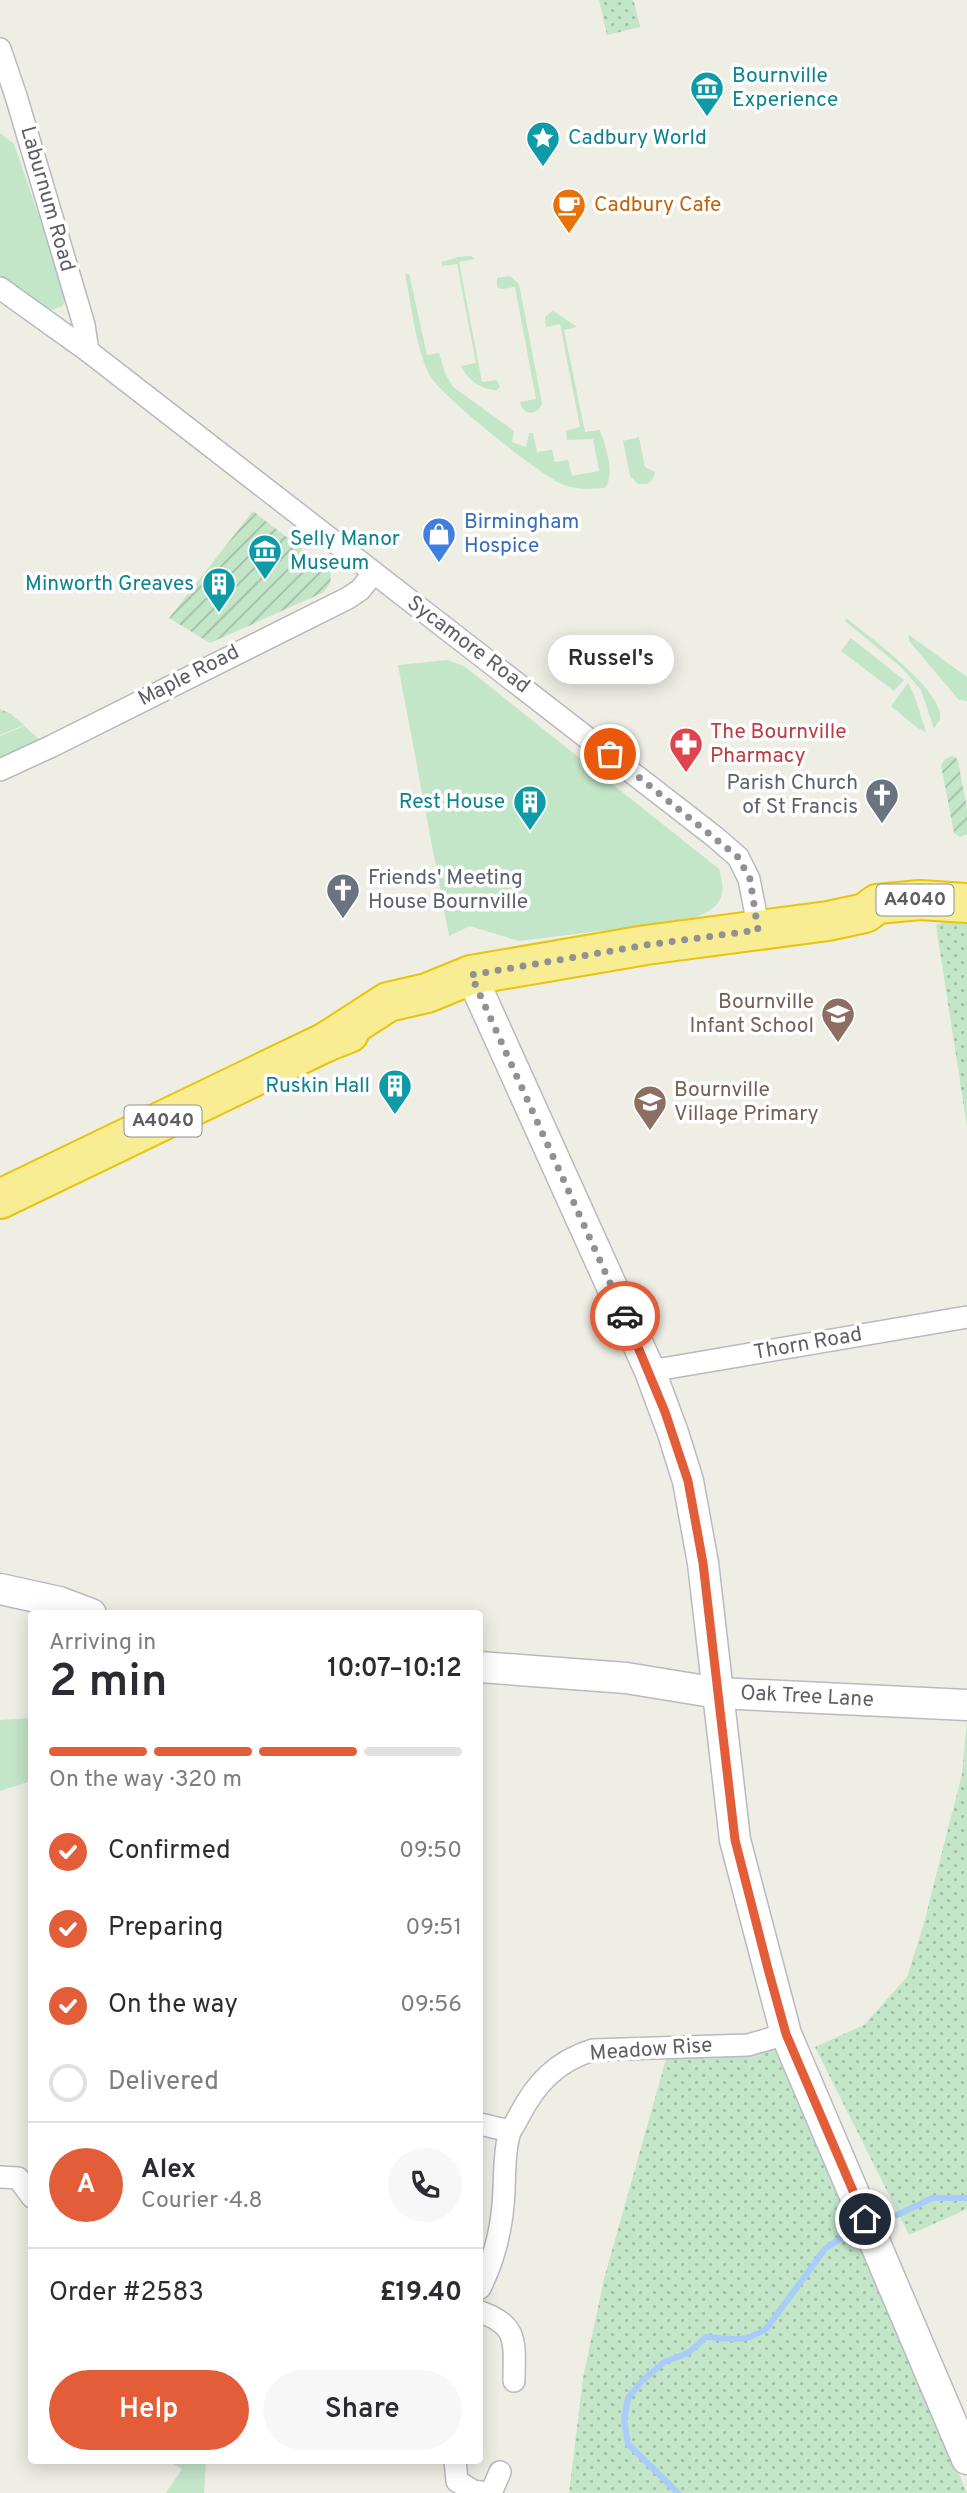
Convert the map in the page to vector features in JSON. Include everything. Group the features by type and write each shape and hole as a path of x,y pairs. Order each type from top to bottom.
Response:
{"highway":[{"name":"A4040","path":"0,1199 326,1042 388,1002 427,993 471,975 646,945 828,921 865,913 875,916 967,905"}],"street":[{"name":"Laburnum Road","path":"0,49 8,99 84,325 88,351"},
{"name":"Sycamore Road","path":"0,288 88,351 373,574 526,688 738,857 750,879 758,930"},
{"name":"Maple Road","path":"0,770 348,598 360,590 373,574"},
{"path":"471,975 650,1371 673,1433 688,1481 703,1563 735,1840 786,2034 967,2459"},
{"name":"Thorn Road","path":"650,1371 967,1317"},
{"path":"0,1589 60,1602 81,1610"},
{"name":"Oak Tree Lane","path":"483,1667 626,1678 718,1693 967,1705"},
{"name":"Meadow Rise","path":"483,2282 488,2272 489,2233 504,2191 505,2156 510,2131 542,2079 559,2064 593,2050 748,2045 786,2034"},
{"path":"483,2125 510,2131"},
{"path":"0,2177 18,2178 28,2191"},
{"path":"483,2313 499,2318 514,2340 514,2381"},
{"path":"455,2464 457,2481 473,2491 489,2493 500,2472"}],"green space":[{"path":"599,0 631,0 634,2 640,27 607,35"},
{"path":"0,133 14,144 67,298 62,306 52,310 0,277"},
{"path":"471,256 475,259 459,262 482,382 497,380 500,387 497,390 476,383 467,376 461,366 476,363 457,264 442,266 442,262"},
{"path":"405,274 409,274 427,355 439,353 453,387 514,431 512,442 526,447 529,433 533,433 537,452 552,450 555,462 568,460 572,476 599,471 593,439 567,440 566,431 580,427 560,324 546,327 545,317 552,311 577,327 564,330 585,432 600,430 607,451 610,475 605,488 572,487 550,477 490,433 436,384 420,350"},
{"path":"510,276 519,284 542,404 537,411 530,413 524,410 520,402 536,399 515,287 497,287 497,278"},
{"path":"639,437 645,467 655,472 653,479 647,484 638,484 630,476 623,441"},
{"name":"Selly Manor Museum","path":"253,511 329,570 330,582 324,592 210,643 169,618"},
{"path":"846,618 903,665 931,695 939,709 940,720 934,729 921,690 902,668 845,621"},
{"path":"909,635 967,677 967,701 959,700 909,641"},
{"path":"851,638 904,680 894,691 841,651"},
{"path":"447,660 464,666 719,869 722,889 718,902 707,912 689,920 519,941 470,926 449,936 398,665"},
{"path":"908,683 914,694 926,732 891,706"},
{"path":"0,709 11,714 24,725 0,735"},
{"path":"24,726 48,747 0,769 0,736"},
{"path":"951,756 958,761 967,808 967,834 960,837 954,833 941,765"},
{"path":"967,914 967,1127 936,925"},
{"path":"28,1718 28,1782 0,1791 0,1720"},
{"path":"967,1720 967,2209 909,2235 815,2047 864,2025 907,1977 924,1923 962,1774"},
{"path":"748,2045 776,2048 967,2493 569,2493 583,2378 604,2279 666,2059"},
{"path":"173,2464 206,2464 204,2493 166,2493 182,2469"}],"waterway":[{"path":"897,2215 932,2198 967,2198"},
{"path":"678,2493 628,2444 624,2420 628,2398 642,2381 664,2362 688,2353 706,2337 745,2338 767,2328 825,2249 841,2238"}],"way so far":[{"path":"610,754 738,857 750,879 758,930 646,945 471,975 625,1316"}],"place":[{"name":"Bournville Experience","path":"707,118"},
{"name":"Cadbury World","path":"543,168"},
{"name":"Cadbury Cafe","path":"569,235"},
{"name":"Birmingham Hospice","path":"439,564"},
{"name":"Selly Manor Museum","path":"265,581"},
{"name":"Minworth Greaves","path":"219,614"},
{"name":"Russel's","path":"610,754"},
{"name":"The Bournville Pharmacy","path":"686,774"},
{"name":"Parish Church of St Francis","path":"882,825"},
{"name":"Rest House","path":"530,832"},
{"name":"Friends' Meeting House Bournville","path":"343,920"},
{"name":"Bournville Infant School","path":"838,1044"},
{"name":"Ruskin Hall","path":"395,1116"},
{"name":"Bournville Village Primary","path":"650,1132"}],"route":[{"path":"625,1316 650,1371 688,1481 703,1563 735,1840 768,1969 786,2034 865,2219"}]}
